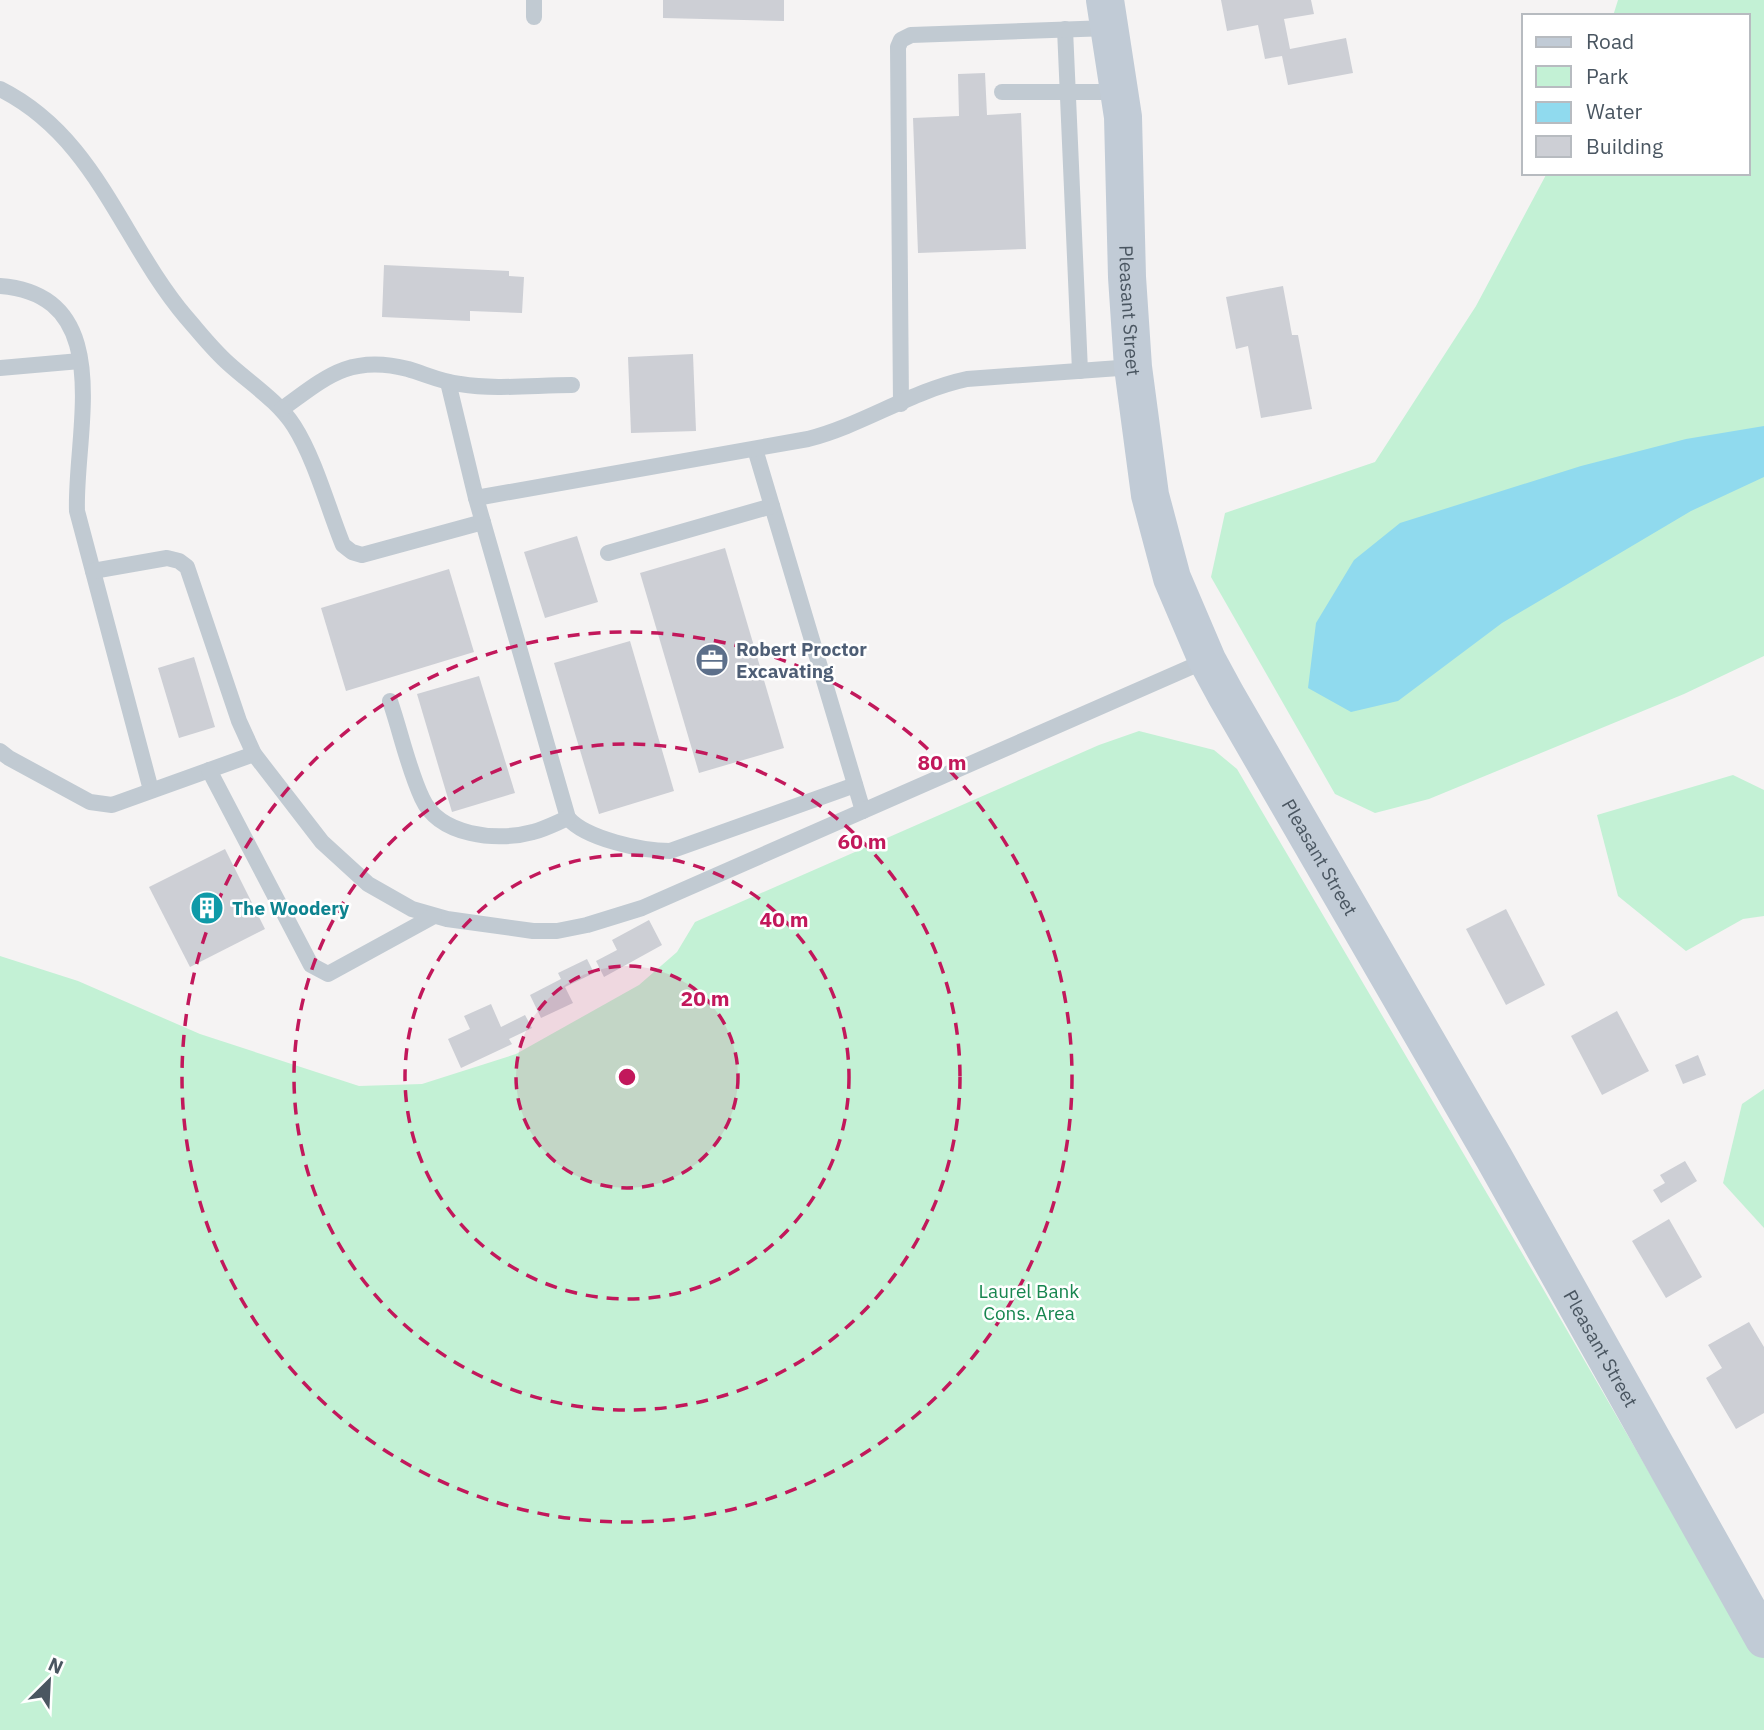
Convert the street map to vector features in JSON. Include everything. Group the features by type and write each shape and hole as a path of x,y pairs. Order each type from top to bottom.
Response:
{"street":[{"name":"Pleasant Street","path":"1107,14 1120,92 1133,367 1143,453 1159,536 1172,578 1207,660 1494,1158 1764,1639"}],"lane":[{"path":"534,0 534,17"},
{"path":"901,404 898,47 901,40 911,35 1065,29 1107,14"},
{"path":"1065,29 1080,371"},
{"path":"0,89 22,100 64,137 102,185 163,287 183,313 226,362 282,409 303,444 343,545 362,555 483,523"},
{"path":"1002,92 1120,92"},
{"path":"0,286 30,293 57,309 68,322 75,337 83,401 77,511 152,790"},
{"path":"0,368 80,361"},
{"path":"282,409 324,378 357,365 389,365 448,382 481,386 572,384"},
{"path":"476,499 836,432 944,384 967,379 1133,367"},
{"path":"448,382 476,499 568,818 582,831 640,849 670,851 855,785"},
{"path":"755,449 863,811"},
{"path":"608,553 772,506"},
{"path":"93,571 167,558 179,561 187,567 239,721 254,754 323,842 368,884 412,909 434,916 533,931 558,931 587,925 642,908 1207,660"},
{"path":"390,701 423,800 443,822 478,834 517,835 533,832 568,818"},
{"path":"0,751 90,802 112,804 254,754"},
{"path":"209,770 311,965 319,971 328,974 434,916"}],"green space":[{"path":"1618,0 1764,0 1764,656 1684,694 1429,799 1375,813 1335,794 1211,577 1225,513 1375,462 1476,306 1546,175 1750,175 1750,14 1614,14"},
{"name":"Laurel Bank Cons. Area","path":"1139,731 1214,750 1237,769 1701,1562 1764,1657 1764,1730 0,1730 0,956 78,981 200,1034 359,1086 422,1084 516,1054 639,985 677,952 695,922 1099,745"},
{"path":"1733,775 1764,790 1764,916 1743,919 1686,951 1618,896 1597,815"},
{"path":"1764,1089 1764,1228 1723,1183 1742,1104"}],"water":[{"path":"1764,426 1764,477 1691,511 1502,623 1398,701 1351,712 1308,688 1316,623 1354,560 1400,523 1581,466 1686,439"}],"building":[{"path":"663,0 784,0 784,21 663,18"},
{"path":"1221,0 1311,0 1314,14 1284,19 1290,49 1346,38 1353,73 1288,85 1282,56 1265,59 1258,25 1227,31"},
{"path":"985,73 987,115 1021,113 1026,249 918,253 913,118 959,116 958,74"},
{"path":"384,265 509,271 509,276 524,277 522,313 470,311 470,321 382,317"},
{"path":"1283,286 1292,335 1298,335 1312,409 1261,418 1248,346 1236,349 1226,297"},
{"path":"693,354 696,431 631,433 628,357"},
{"path":"577,536 598,602 545,618 524,552"},
{"name":"Robert Proctor Excavating","path":"725,548 784,748 699,773 640,573"},
{"path":"449,569 474,652 346,691 321,608"},
{"path":"630,641 674,791 599,814 554,663"},
{"path":"194,657 215,727 179,738 158,668"},
{"path":"479,676 515,793 452,812 417,694"},
{"name":"The Woodery","path":"225,849 265,929 190,967 149,887"},
{"path":"1506,909 1545,985 1506,1005 1466,929"},
{"path":"649,920 662,945 604,977 596,961 617,950 612,940"},
{"path":"587,959 594,973 565,987 573,1003 541,1018 530,995 561,979 558,973"},
{"path":"491,1004 501,1027 525,1015 532,1028 509,1039 512,1044 461,1068 448,1039 470,1029 464,1016"},
{"path":"1617,1011 1649,1071 1602,1095 1571,1036"},
{"path":"1698,1055 1706,1075 1683,1084 1675,1065"},
{"path":"1685,1161 1697,1181 1661,1203 1653,1190 1665,1183 1660,1175"},
{"path":"1669,1219 1702,1277 1666,1298 1632,1241"},
{"path":"1749,1322 1764,1347 1764,1413 1736,1429 1706,1378 1722,1368 1708,1345"}],"place":[{"name":"Robert Proctor Excavating","path":"712,660"},
{"name":"The Woodery","path":"207,908"}]}
